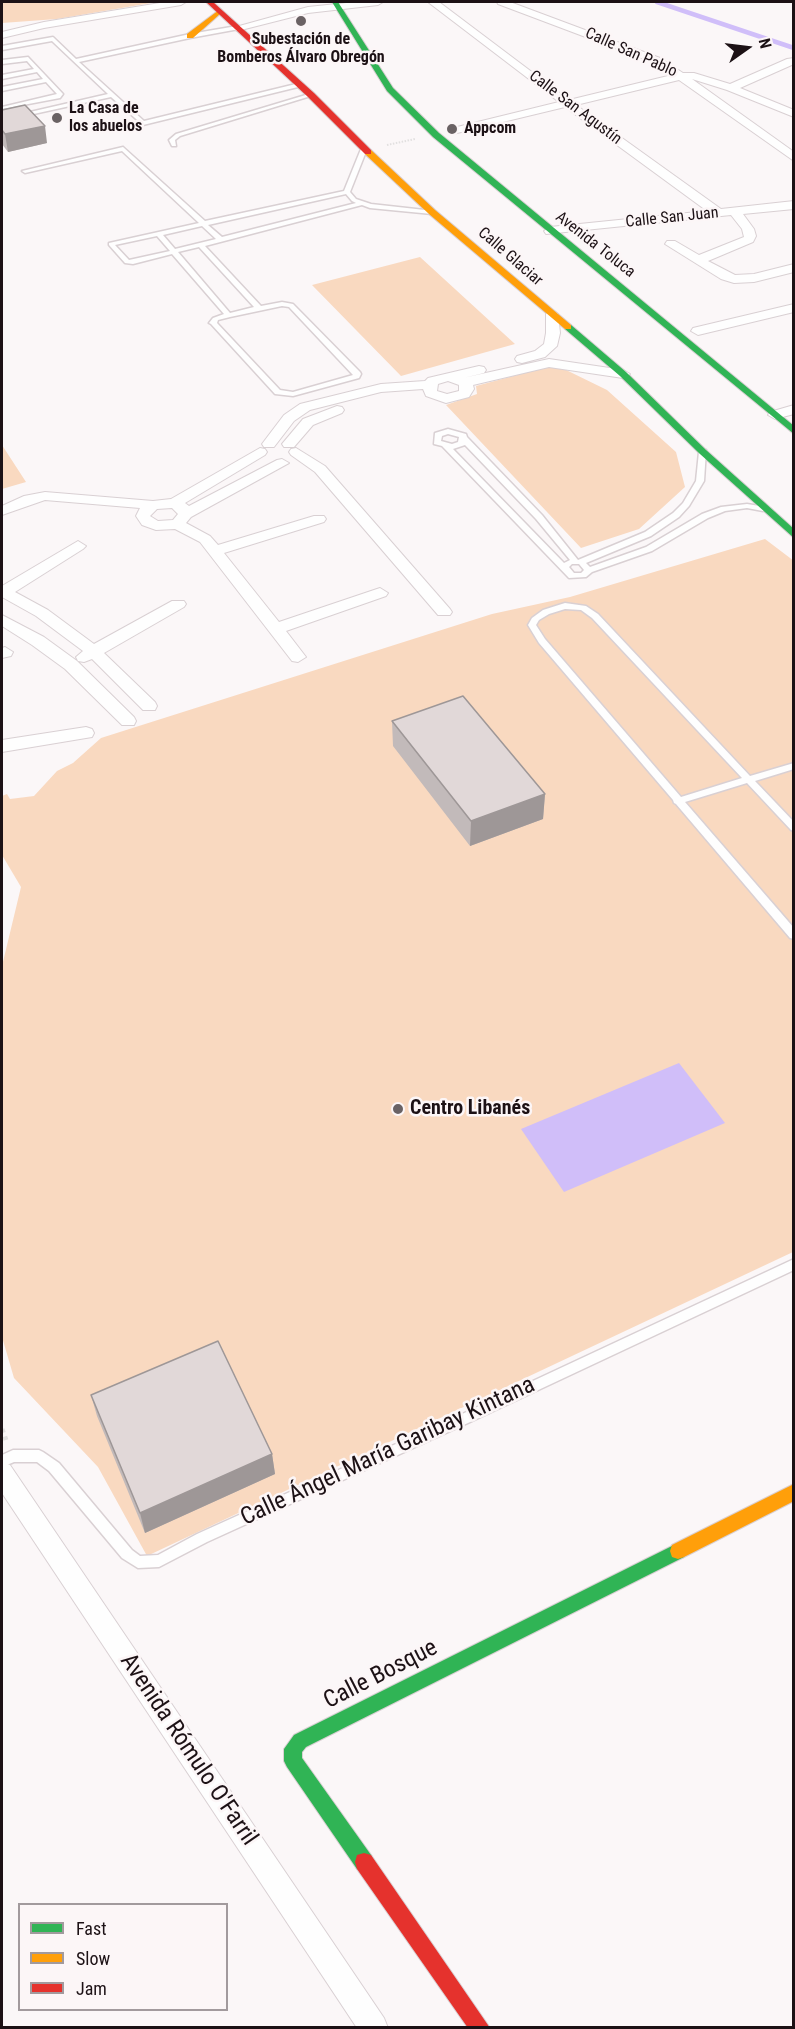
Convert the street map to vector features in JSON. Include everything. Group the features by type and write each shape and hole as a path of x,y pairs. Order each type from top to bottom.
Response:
{"street":[{"path":"2,35 44,25 181,2"},
{"name":"Calle Glaciar","path":"208,2 311,95 364,149 432,212 623,374 703,452 794,535"},
{"path":"237,28 336,4 378,2"},
{"name":"Calle San Agustín","path":"433,2 718,213"},
{"name":"Calle San Pablo","path":"502,2 635,51 656,60 681,76 694,75 794,114"},
{"name":"Avenida Toluca","path":"336,4 390,89 467,142"},
{"path":"190,36 219,12"},
{"path":"2,26 44,25"},
{"path":"731,88 791,61"},
{"path":"443,126 568,104 681,76 794,158"},
{"name":"Avenida Toluca","path":"443,126 550,231 789,415"},
{"name":"Calle San Juan","path":"550,231 794,205"},
{"path":"699,260 749,239 748,229 734,211"},
{"name":"Avenida Toluca","path":"554,214 589,243"},
{"path":"671,244 724,276 734,279 754,278 794,267"},
{"path":"693,328 794,308"},
{"path":"433,391 440,378 534,356 547,350 552,343 552,314"},
{"path":"693,328 715,346"},
{"path":"449,377 465,384 549,363 623,374"},
{"path":"179,514 265,448 289,418 305,407 381,388 433,391 446,399 464,394 467,389 465,384"},
{"path":"148,511 147,522 156,526 289,460 308,422 329,412 388,398 433,391"},
{"path":"265,448 293,448 320,469 444,612"},
{"path":"265,448 266,460 282,463"},
{"path":"2,511 29,499 45,496 148,511"},
{"path":"2,523 25,511 48,505 179,514 214,551 298,657"},
{"path":"214,551 319,519"},
{"path":"3,592 78,546"},
{"path":"3,592 42,613 93,651 149,706"},
{"path":"277,628 380,593"},
{"path":"71,665 178,604"},
{"path":"2,620 38,641 71,665 128,721"},
{"path":"2,746 86,733"},
{"name":"Avenida Rómulo O'Farril","path":"6,1463 374,2028"},
{"name":"Calle Bosque","path":"480,2028 293,1761 293,1749 300,1741 790,1501"}],"lane":[{"path":"75,61 237,28"},
{"path":"2,48 52,39 140,122 146,123 300,85"},
{"path":"2,62 26,58 60,94 58,97 3,106"},
{"path":"2,77 38,70"},
{"path":"2,89 47,80"},
{"path":"3,106 12,116 111,94"},
{"path":"174,145 171,140 178,135 311,95"},
{"path":"25,171 123,149 221,240"},
{"path":"347,192 364,149"},
{"path":"347,192 360,204"},
{"path":"347,192 111,244 129,263 360,204 432,212"},
{"path":"158,233 228,315"},
{"path":"201,245 259,308"},
{"path":"282,304 291,306 357,374 293,394 278,392 213,322 215,319 228,315 282,304"},
{"path":"589,570 464,440 463,436 454,432 442,433 436,438 437,442 446,446 478,478 568,573 578,576 649,549 673,537 694,522 724,509 747,506 764,509"},
{"path":"446,446 458,445 464,440"},
{"path":"564,567 648,534 676,514 686,504 700,481 703,452"},
{"path":"478,478 497,474"},
{"path":"676,514 694,522"},
{"path":"520,522 538,517"},
{"path":"538,540 555,536"},
{"path":"794,828 595,616 583,608 565,606 536,618 532,625 542,641 794,935"},
{"path":"677,801 794,766"},
{"name":"Calle Ángel María Garibay Kintana","path":"6,1463 39,1456 54,1467 127,1554 138,1563 159,1561 202,1538 464,1419 794,1264"}],"path":[{"path":"364,149 443,126"}],"shaded area":[{"path":"2,2 157,2 57,19 2,23"},
{"path":"420,257 515,344 401,376 312,285"},
{"path":"547,367 562,368 607,390 676,452 685,487 639,529 581,548 446,405 477,394 476,386"},
{"path":"2,445 26,482 2,489"},
{"name":"Centro Libanés","path":"765,539 794,561 793,1252 147,1556 98,1467 14,1378 2,1337 2,966 21,887 2,855 2,796 7,794 10,799 34,796 57,771 73,763 101,738 492,614 570,597"},
{"path":"679,1063 725,1123 564,1192 521,1129"}],"building":[{"path":"25,105 45,126 5,134 2,130 2,110"},
{"path":"463,696 545,794 471,821 392,721"},
{"path":"218,1341 272,1454 140,1513 91,1395"}],"waterway":[{"path":"657,2 794,48"}],"traffic: fast":[{"path":"335,2 390,89 436,135 794,431"},
{"path":"568,327 623,374 703,452 794,535"},
{"path":"364,1862 293,1761 293,1749 300,1741 678,1551"}],"traffic: slow":[{"path":"190,36 219,12"},
{"path":"368,152 432,212 568,327"},
{"path":"678,1551 794,1492"}],"traffic: jam":[{"path":"209,2 311,95 368,152"},
{"path":"364,1862 480,2028"}],"place":[{"name":"Subestación de Bomberos Álvaro Obregón","path":"301,21"},
{"name":"La Casa de los abuelos","path":"57,118"},
{"name":"Appcom","path":"452,129"},
{"name":"Centro Libanés","path":"398,1109"}]}
